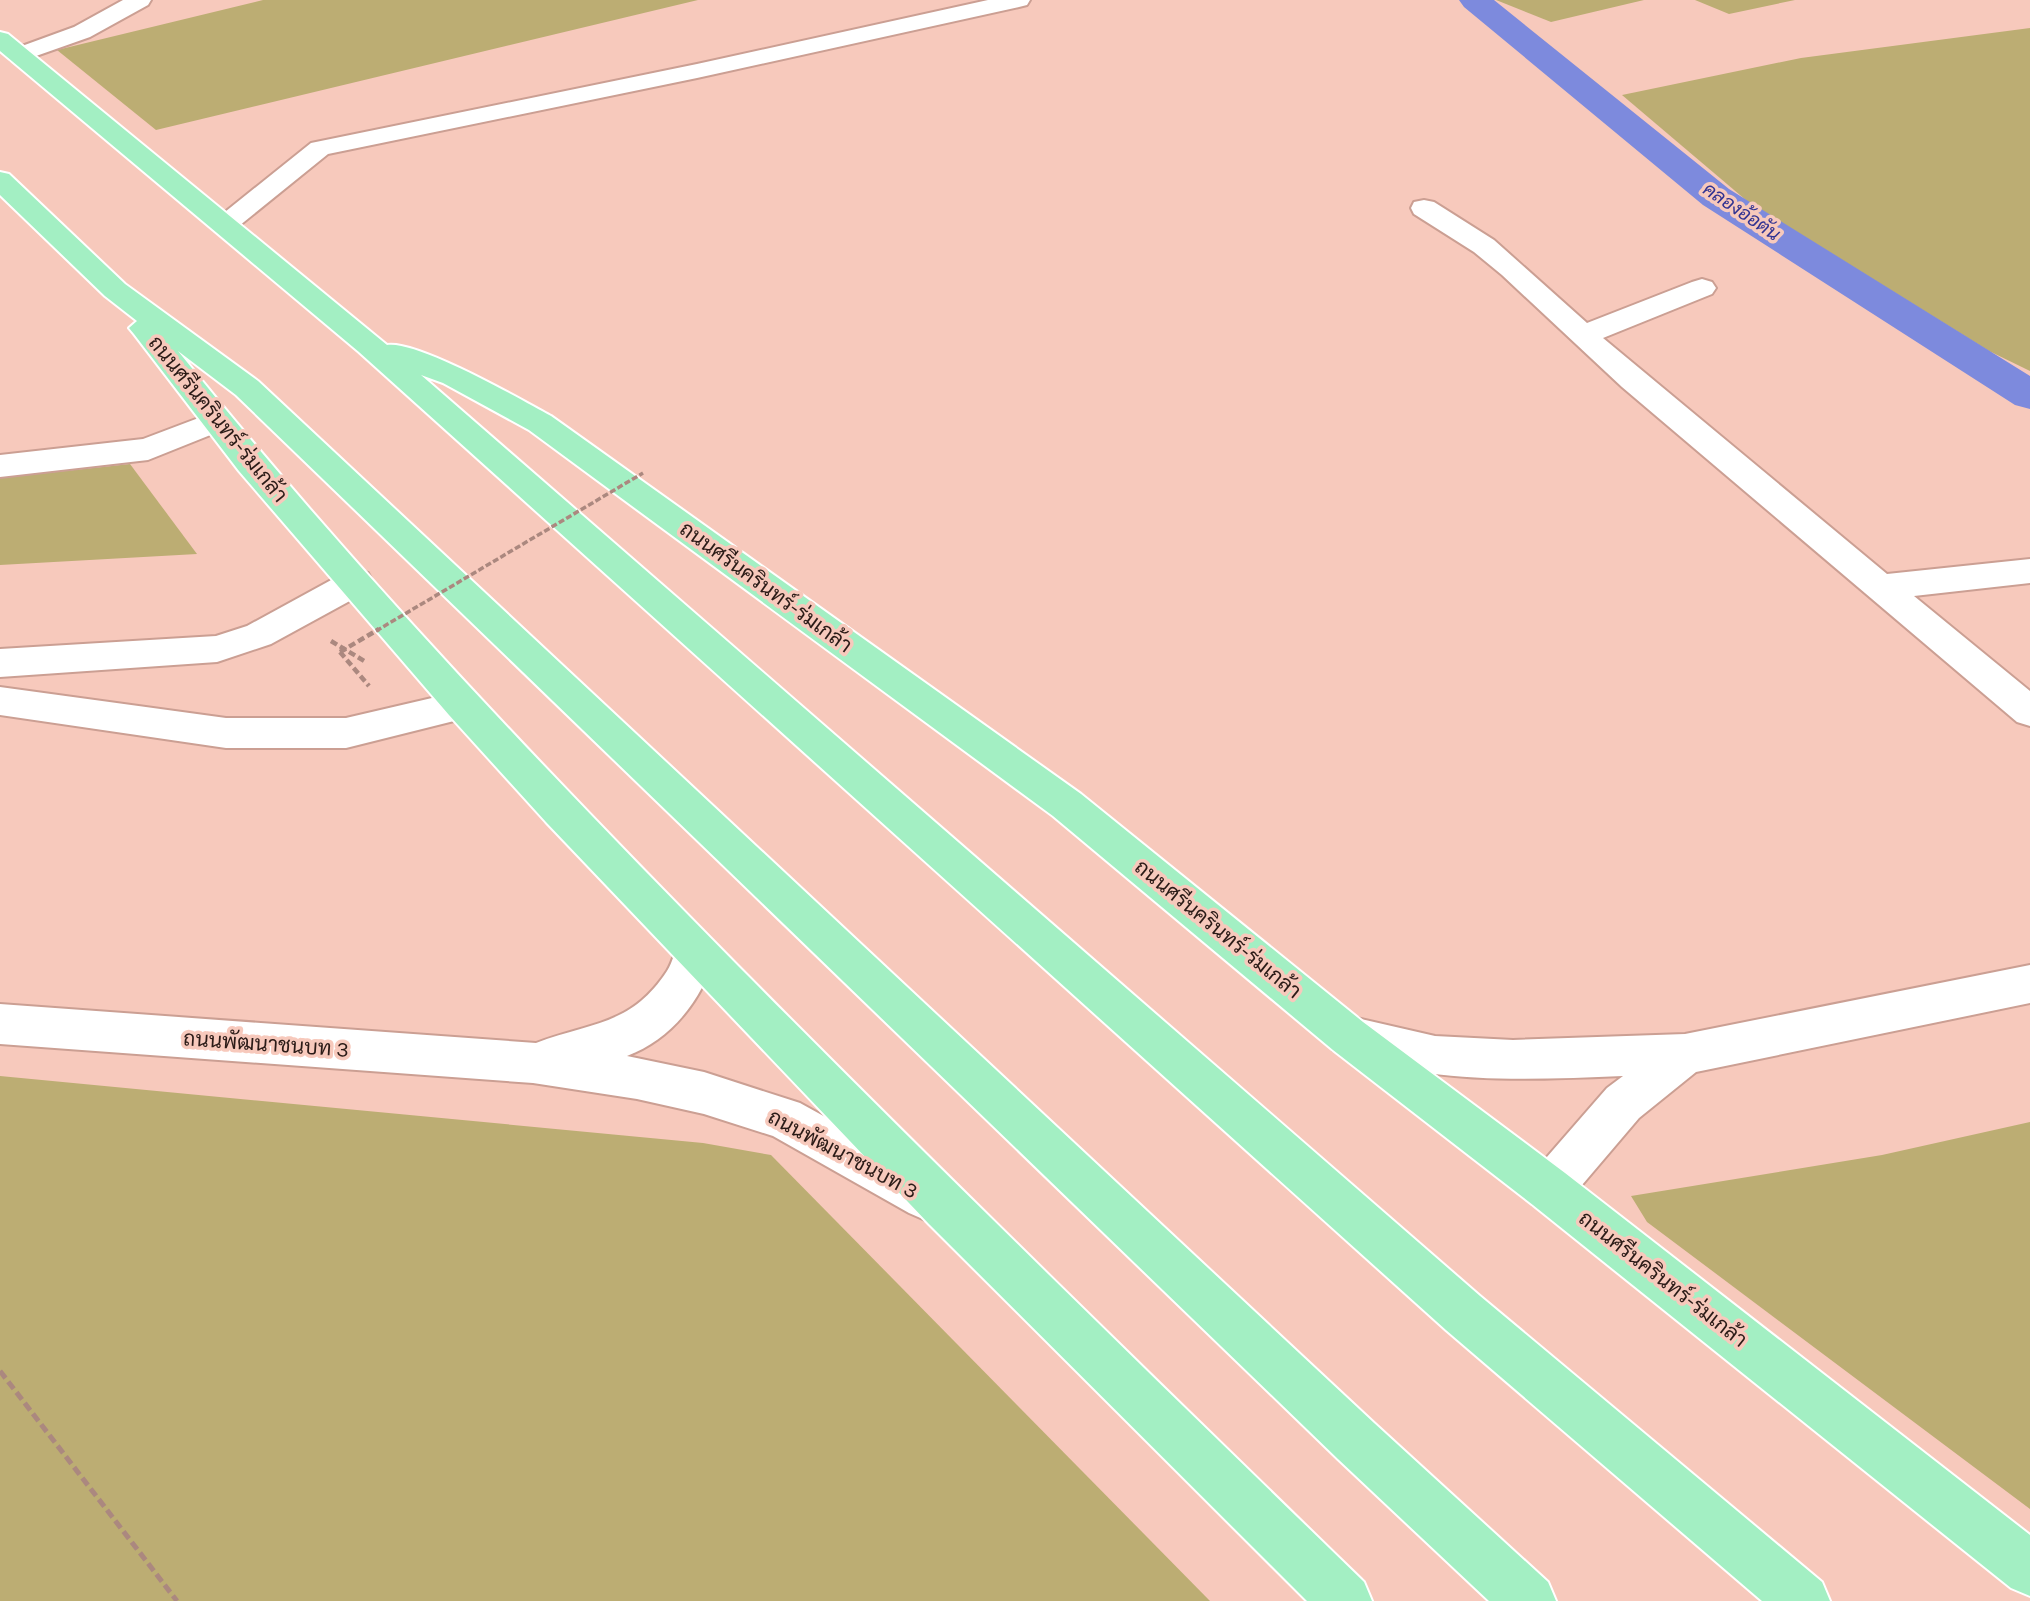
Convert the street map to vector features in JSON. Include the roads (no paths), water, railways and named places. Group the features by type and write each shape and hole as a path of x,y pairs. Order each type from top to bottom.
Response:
{"main road":[{"name":"ถนนศรีนครินทร์-ร่มเกล้า","path":"9,47 369,345 1462,1313 1803,1601"},
{"name":"ถนนศรีนครินทร์-ร่มเกล้า","path":"0,180 115,290 247,388 1356,1441 1529,1601"},
{"name":"ถนนศรีนครินทร์-ร่มเกล้า","path":"115,290 250,463 462,705 694,953 945,1208 1345,1601"},
{"name":"ถนนศรีนครินทร์-ร่มเกล้า","path":"369,345 454,376 540,423 1067,805 1348,1036 1549,1189 2030,1569"}],"street":[{"path":"9,47 82,32 140,0"},
{"path":"224,224 320,148 697,71 1019,0"},
{"path":"1424,208 1484,246 1583,335 2030,712"},
{"path":"1583,335 1702,288"},
{"path":"0,466 149,449 217,421"},
{"path":"1880,587 2030,571"},
{"path":"0,663 217,649 260,635 356,582"},
{"path":"0,701 226,733 346,733 462,705"},
{"name":"ถนนพัฒนาชนบท 3","path":"533,1063 620,1040 659,1013 688,977 694,953"},
{"path":"1348,1036 1435,1056 1513,1060 1685,1054 2030,984"},
{"name":"ถนนพัฒนาชนบท 3","path":"0,1024 533,1063 637,1078 704,1093 783,1118 945,1208"},
{"path":"1549,1189 1586,1143 1623,1104 1685,1054"}],"waterway":[{"name":"คลองอ้อตัน","path":"1475,0 1716,197 2030,395"}]}
